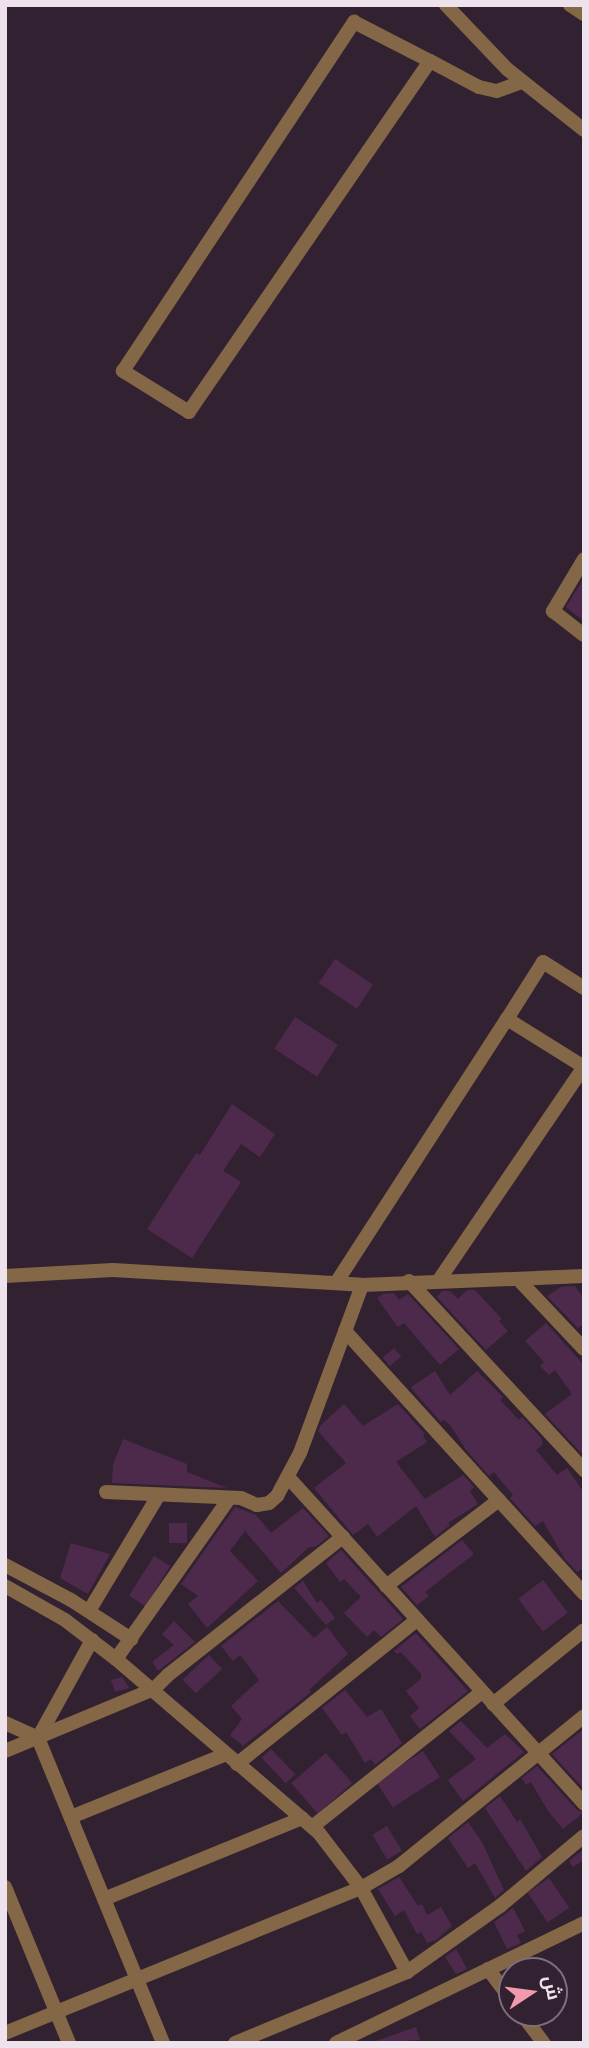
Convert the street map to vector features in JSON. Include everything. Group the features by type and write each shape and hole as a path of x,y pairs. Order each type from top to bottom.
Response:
{"street":[{"path":"446,5 522,82 584,130"},
{"path":"570,5 584,14"},
{"path":"430,61 189,412 123,371 354,22 488,90 506,90 522,82"},
{"path":"583,564 553,611 584,635"},
{"path":"336,1283 543,962 582,982"},
{"path":"439,1280 584,1067 507,1020"},
{"path":"5,1276 113,1270 362,1285 584,1276"},
{"path":"519,1279 584,1349"},
{"path":"409,1281 584,1469"},
{"path":"106,1492 241,1498 263,1505 270,1503 288,1477 362,1285"},
{"path":"345,1331 584,1594"},
{"path":"288,1477 584,1804"},
{"path":"89,1611 158,1496"},
{"path":"116,1658 229,1499"},
{"path":"386,1586 499,1500"},
{"path":"5,1751 154,1689 343,1538"},
{"path":"5,1565 89,1611 131,1639"},
{"path":"7,1591 65,1620 116,1658 307,1823 361,1888 407,1972"},
{"path":"71,1818 231,1759 417,1620"},
{"path":"493,1704 584,1630"},
{"path":"38,1738 92,1640"},
{"path":"104,1899 307,1823 482,1692"},
{"path":"5,2033 361,1888 399,1866 584,1716"},
{"path":"5,1723 38,1738 163,2043"},
{"path":"234,2043 407,1972 500,1906 584,1836"},
{"path":"5,1887 69,2043"},
{"path":"335,2043 584,1923"},
{"path":"488,1969 498,1982"},
{"path":"532,2027 544,2043"}],"building":[{"path":"584,578 584,621 566,607"},
{"path":"335,959 373,985 357,1009 319,983"},
{"path":"295,1017 338,1045 317,1077 274,1049"},
{"path":"232,1104 275,1134 260,1157 241,1144 223,1171 241,1182 192,1258 147,1229 196,1153 200,1155"},
{"path":"575,1286 584,1299 584,1324 578,1328 547,1296 561,1287"},
{"path":"467,1290 475,1290 502,1319 499,1321 508,1331 486,1350 437,1297 442,1291 450,1291 458,1299"},
{"path":"394,1293 399,1300 408,1294 459,1349 440,1365 404,1323 398,1327 377,1298 383,1294"},
{"path":"546,1323 584,1365 584,1456 545,1414 572,1394 555,1370 549,1375 540,1366 544,1362 525,1341"},
{"path":"394,1348 401,1356 390,1366 383,1358"},
{"path":"435,1371 450,1395 477,1371 503,1397 500,1400 519,1420 522,1417 541,1438 543,1444 536,1450 557,1475 567,1468 584,1493 584,1568 577,1572 565,1559 543,1521 535,1526 510,1498 513,1495 494,1472 489,1476 467,1451 450,1425 444,1420 441,1422 415,1393 411,1387"},
{"path":"344,1404 363,1426 398,1404 425,1434 423,1436 427,1442 396,1462 425,1499 463,1475 474,1487 470,1491 478,1504 448,1523 450,1525 435,1537 416,1506 377,1537 368,1524 353,1535 314,1488 346,1463 318,1431"},
{"path":"123,1439 187,1464 187,1472 227,1488 112,1483 113,1465"},
{"path":"235,1507 256,1515 271,1533 303,1508 329,1536 315,1547 309,1547 281,1573 245,1531 230,1551 258,1581 207,1628 188,1604 198,1596 181,1584"},
{"path":"169,1523 187,1523 187,1543 169,1543"},
{"path":"462,1540 474,1554 425,1592 429,1596 417,1605 401,1587"},
{"path":"71,1543 110,1554 88,1594 60,1578"},
{"path":"341,1550 403,1619 381,1637 374,1630 367,1637 344,1613 361,1597 344,1579 340,1582 326,1563"},
{"path":"154,1556 170,1566 145,1606 129,1596"},
{"path":"543,1580 568,1613 543,1631 518,1599"},
{"path":"303,1581 317,1603 321,1600 335,1618 326,1625 294,1588"},
{"path":"278,1601 314,1638 327,1627 348,1654 309,1690 311,1692 243,1746 230,1735 242,1719 231,1706 259,1680 240,1655 233,1661 221,1646"},
{"path":"174,1621 195,1642 158,1671 152,1662 174,1645 162,1634"},
{"path":"416,1633 468,1691 420,1729 410,1716 419,1708 406,1691 421,1679 421,1674 401,1652 397,1654 394,1651"},
{"path":"209,1655 222,1669 196,1693 183,1680"},
{"path":"122,1677 129,1688 115,1692 111,1680"},
{"path":"345,1690 367,1717 381,1709 402,1743 375,1765 371,1759 365,1763 346,1732 342,1735 322,1708"},
{"path":"461,1721 487,1748 505,1734 524,1752 463,1801 448,1780 476,1759 449,1731"},
{"path":"584,1729 584,1789 552,1754"},
{"path":"271,1749 295,1774 286,1783 262,1758"},
{"path":"423,1751 440,1777 393,1807 376,1781"},
{"path":"326,1753 352,1783 318,1813 291,1783"},
{"path":"537,1766 577,1810 583,1813 563,1829 548,1811 531,1782 526,1785 522,1778"},
{"path":"500,1796 517,1822 520,1819 542,1857 526,1871 485,1808"},
{"path":"468,1822 482,1842 504,1890 495,1898 475,1863 468,1868 448,1838"},
{"path":"387,1826 402,1851 387,1860 372,1835"},
{"path":"584,1849 584,1860 573,1867 569,1861"},
{"path":"399,1877 418,1906 422,1904 427,1915 441,1907 452,1926 436,1940 427,1943 421,1932 417,1934 404,1910 395,1916 378,1889"},
{"path":"549,1878 569,1908 548,1922 527,1893"},
{"path":"513,1908 525,1931 517,1935 521,1943 507,1949 494,1922"},
{"path":"456,1949 467,1969 456,1974 445,1957"},
{"path":"416,2027 420,2040 376,2041"}]}
